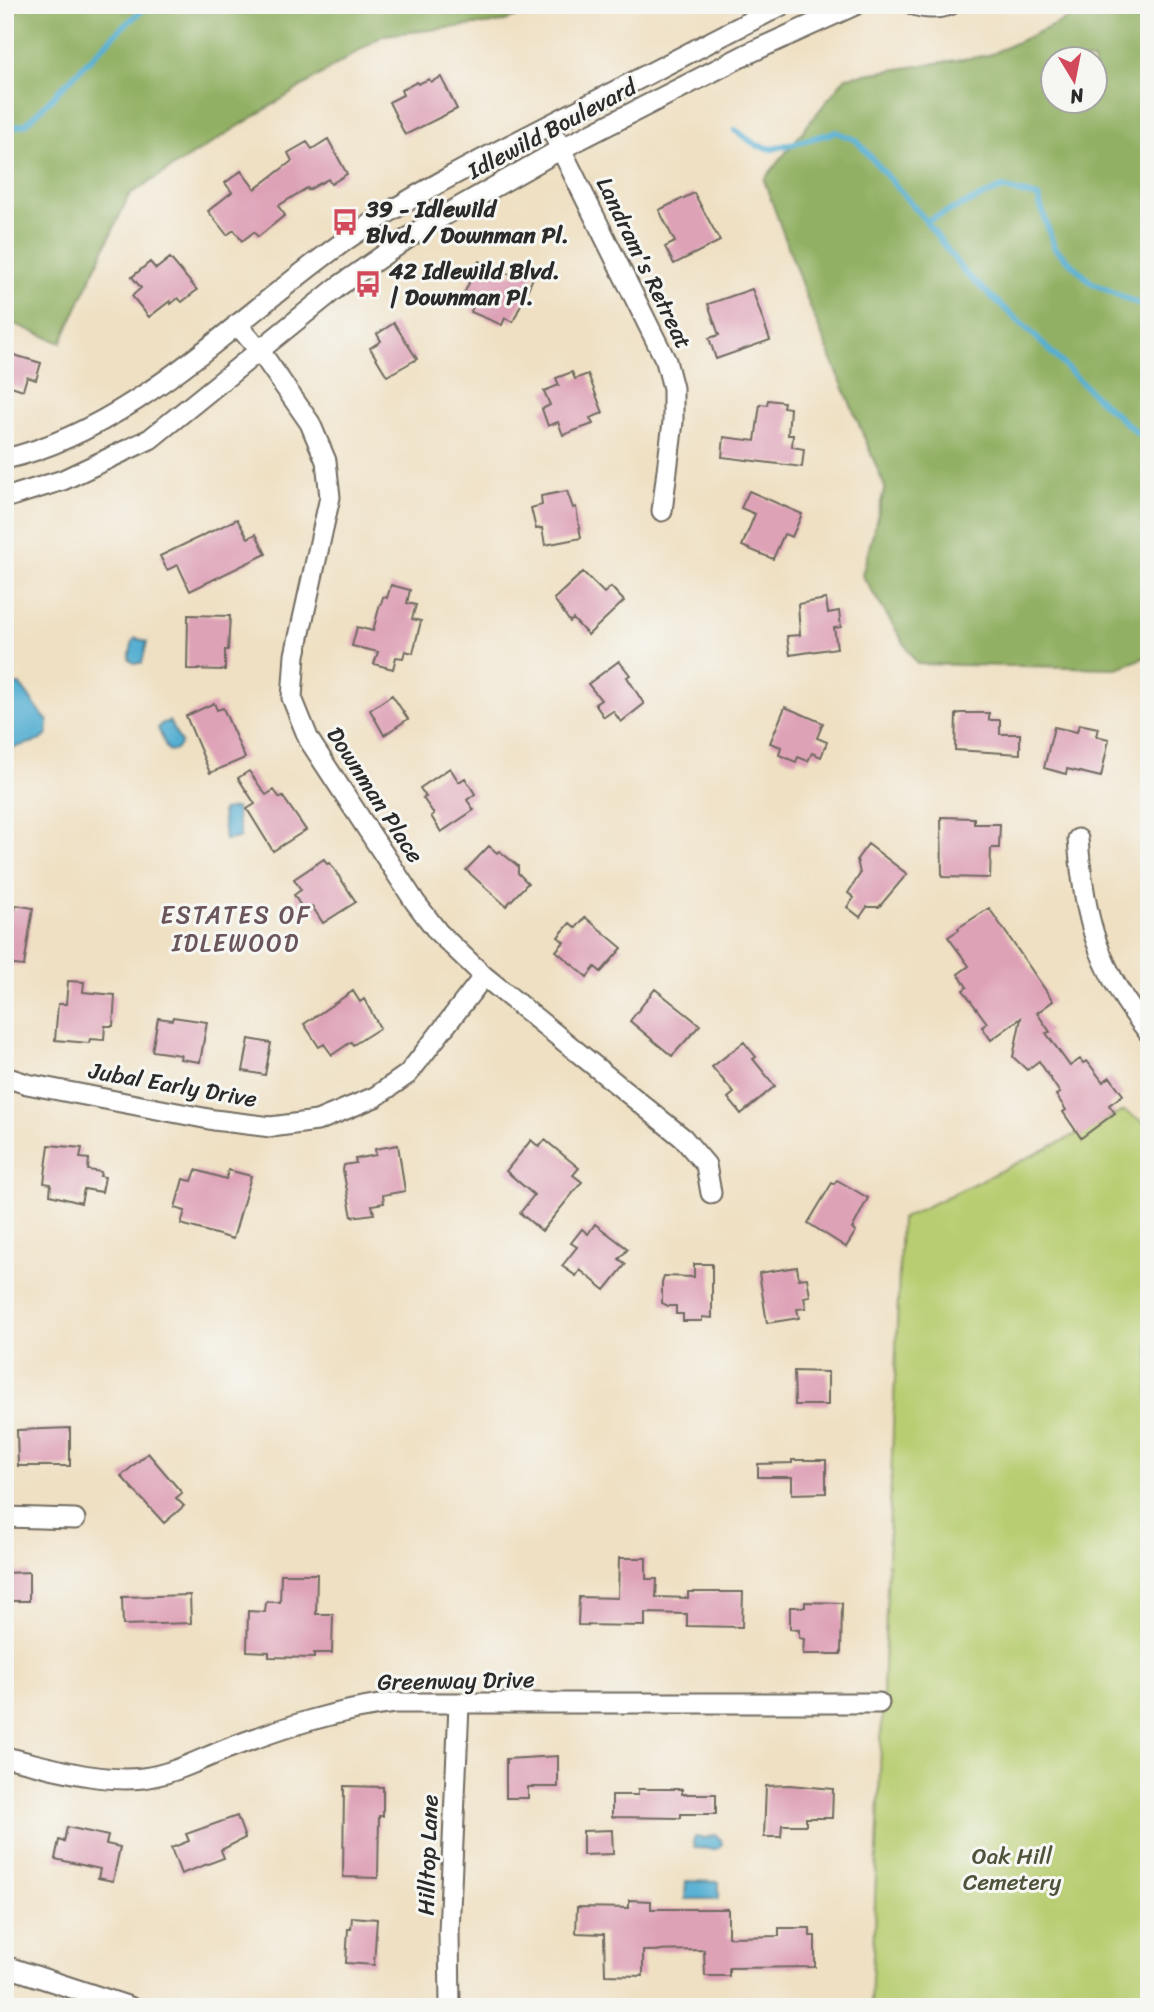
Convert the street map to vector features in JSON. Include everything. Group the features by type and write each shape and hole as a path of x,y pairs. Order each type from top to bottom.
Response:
{"street":[{"name":"Idlewild Boulevard","path":"5,459 27,454 100,420 169,380 348,238 402,204 503,148 782,5"},
{"name":"Idlewild Boulevard","path":"5,498 63,480 150,439 339,286 424,227 561,149 747,54 855,5"},
{"path":"914,5 921,8 944,8 950,5"},
{"name":"Landram's Retreat","path":"550,125 666,361 673,387 673,422 662,512"},
{"name":"Downman Place","path":"237,324 260,351 310,423 327,461 330,496 295,654 292,698 309,740 415,902 438,932 484,976 683,1138 706,1165 711,1193"},
{"path":"1078,839 1081,879 1096,941 1110,978 1149,1032"},
{"name":"Jubal Early Drive","path":"5,1077 27,1084 214,1121 271,1127 317,1121 376,1097 408,1074 484,976"},
{"path":"5,1517 75,1519"},
{"name":"Greenway Drive","path":"5,1757 90,1776 114,1779 144,1778 173,1772 318,1716 395,1703 879,1703"},
{"name":"Hilltop Lane","path":"450,2007 449,1932 459,1705"},
{"path":"5,1966 130,2007"}],"green space":[{"path":"5,5 548,5 503,22 384,35 129,195 61,343 5,320"},
{"path":"1095,6 1149,12 1149,656 1117,668 917,664 862,575 885,487 808,302 764,180 846,77 989,55"},
{"name":"Oak Hill Cemetery","path":"1124,1111 1149,1125 1149,2007 871,2007 901,1219"}],"water":[{"path":"136,638 147,642 142,663 134,663 129,659 133,640"},
{"path":"20,685 48,721 47,735 41,740 5,750 5,687"},
{"path":"169,721 181,743 177,749 170,751 158,728"},
{"path":"236,808 240,838 225,840 222,810"},
{"path":"715,1835 722,1844 717,1849 695,1848 695,1837"},
{"path":"686,1881 719,1882 719,1899 685,1899"}],"building":[{"path":"441,77 457,109 405,135 389,102 403,95 401,90 417,82 418,84 429,79 431,82"},
{"path":"328,139 347,174 331,184 328,179 308,190 307,188 278,206 285,215 258,237 254,232 242,241 234,230 227,235 208,211 232,192 225,183 241,171 255,189 292,161 288,153 307,142 312,149"},
{"path":"694,193 720,241 674,264 665,247 675,242 659,210"},
{"path":"170,258 197,290 182,302 178,298 171,304 170,301 149,317 132,296 141,288 132,277 150,262 156,269"},
{"path":"520,259 538,267 513,322 505,318 502,325 471,312 474,303 462,298 479,261 512,275"},
{"path":"752,289 770,340 716,359 709,338 719,335 708,304"},
{"path":"394,323 417,359 387,376 370,348 381,341 377,334"},
{"path":"14,355 41,363 36,380 27,377 23,390 5,384"},
{"path":"572,372 575,379 588,374 603,413 590,418 593,424 563,435 558,422 548,426 542,409 550,405 544,391 559,385 556,378"},
{"path":"768,400 784,402 783,407 790,408 788,435 793,435 792,447 804,449 802,467 722,457 724,437 755,441 760,404 767,405"},
{"path":"567,491 573,508 576,507 581,538 545,545 542,528 536,529 531,508 542,505 541,496"},
{"path":"749,491 802,514 792,537 784,534 773,559 742,546 755,514 741,508"},
{"path":"237,519 248,538 256,534 266,554 190,591 178,565 167,570 160,556"},
{"path":"583,572 604,593 611,587 624,601 588,635 573,619 570,622 554,599"},
{"path":"391,585 410,590 407,603 416,605 412,619 421,621 413,653 405,651 403,658 396,657 393,669 374,664 378,652 352,646 357,627 373,631 380,604 383,597 387,598"},
{"path":"826,599 828,613 839,611 841,627 834,628 837,648 790,655 787,636 800,635 798,604"},
{"path":"188,615 230,616 225,670 187,669"},
{"path":"619,661 630,675 627,677 644,704 621,722 613,711 604,717 595,704 601,700 588,684"},
{"path":"392,695 408,719 384,735 370,710"},
{"path":"214,703 217,710 223,708 245,758 210,773 186,716"},
{"path":"785,707 823,723 817,738 827,742 821,757 812,753 808,761 798,757 796,762 779,755 781,747 770,743"},
{"path":"989,713 989,720 1000,720 1000,734 1020,734 1020,754 955,750 956,714"},
{"path":"1079,724 1098,728 1096,736 1109,739 1101,777 1067,769 1066,774 1044,768 1054,727 1077,732"},
{"path":"450,768 459,782 465,778 475,794 467,800 474,810 441,832 431,816 434,814 420,788"},
{"path":"249,771 266,795 274,790 280,798 283,797 306,830 273,851 247,809 255,804 238,778"},
{"path":"941,817 974,818 974,824 1000,824 999,848 991,848 990,878 942,877"},
{"path":"868,844 907,874 879,907 867,907 860,917 847,907 854,898 848,893 860,874 857,859"},
{"path":"489,846 518,866 518,873 528,883 506,906 466,870"},
{"path":"324,859 327,864 330,863 356,902 323,923 312,906 304,911 294,895 301,890 294,879"},
{"path":"16,905 33,908 24,966 5,964 5,908 15,910"},
{"path":"989,908 1053,1001 1037,1013 1050,1032 1046,1033 1070,1066 1080,1059 1083,1063 1087,1061 1103,1082 1110,1077 1123,1095 1109,1105 1115,1113 1081,1138 1063,1112 1066,1110 1056,1095 1060,1093 1039,1061 1027,1070 1013,1057 1021,1018 991,1040 982,1027 987,1023 963,990 967,987 958,974 969,966 948,937"},
{"path":"585,917 622,948 601,972 595,967 587,977 556,951 564,942 558,937 570,923 576,928"},
{"path":"68,981 84,982 83,992 115,995 113,1026 105,1026 104,1040 90,1039 89,1043 55,1040 58,1004 66,1004"},
{"path":"655,989 700,1025 672,1056 630,1021"},
{"path":"353,991 360,1002 364,999 380,1028 332,1055 324,1044 319,1047 304,1024"},
{"path":"173,1017 207,1022 200,1062 180,1059 181,1055 152,1051 158,1018 172,1020"},
{"path":"249,1039 271,1043 265,1075 243,1071"},
{"path":"744,1042 756,1057 753,1059 775,1086 741,1114 728,1098 734,1093 712,1067"},
{"path":"531,1140 539,1147 545,1140 579,1168 573,1175 582,1182 542,1231 520,1213 534,1195 506,1171"},
{"path":"49,1145 82,1148 80,1158 89,1159 88,1170 101,1172 100,1176 105,1177 102,1192 84,1189 81,1203 50,1195 51,1184 44,1183"},
{"path":"398,1145 405,1191 383,1195 384,1203 372,1205 374,1214 352,1217 344,1165 356,1163 355,1159 376,1155 375,1149"},
{"path":"196,1170 226,1179 228,1170 251,1176 233,1239 181,1224 185,1211 175,1208 183,1179 192,1181"},
{"path":"837,1180 868,1198 852,1229 856,1231 846,1247 808,1223 832,1183"},
{"path":"595,1224 628,1249 619,1259 626,1264 605,1290 580,1270 576,1276 562,1266 577,1247 571,1243 582,1229 588,1234"},
{"path":"694,1264 712,1264 712,1318 683,1321 683,1314 676,1314 676,1306 662,1303 662,1282 664,1276 694,1277"},
{"path":"797,1267 799,1279 807,1278 810,1296 804,1297 806,1308 797,1309 799,1318 767,1323 759,1273"},
{"path":"794,1371 828,1372 828,1405 795,1405"},
{"path":"70,1428 70,1466 18,1466 17,1430"},
{"path":"148,1453 182,1493 176,1498 184,1506 164,1523 121,1476"},
{"path":"792,1460 826,1460 826,1493 792,1494 792,1477 758,1477 758,1464 792,1463"},
{"path":"619,1558 646,1558 646,1579 657,1579 656,1597 688,1598 688,1592 743,1592 742,1627 687,1626 687,1614 645,1613 645,1626 578,1625 579,1597 618,1598"},
{"path":"29,1572 29,1601 5,1601 5,1573"},
{"path":"281,1574 317,1574 316,1614 333,1614 332,1653 314,1653 314,1658 269,1657 269,1652 247,1651 248,1611 265,1612 266,1602 280,1602"},
{"path":"190,1595 191,1623 123,1625 122,1597"},
{"path":"805,1602 842,1603 841,1654 803,1654 804,1639 799,1638 799,1630 790,1629 790,1607 805,1607"},
{"path":"558,1756 558,1787 528,1787 528,1798 506,1798 506,1759"},
{"path":"344,1786 383,1787 383,1816 379,1816 378,1878 343,1877"},
{"path":"766,1786 833,1789 832,1818 806,1818 806,1825 782,1825 781,1837 764,1837"},
{"path":"638,1789 682,1789 682,1794 716,1794 716,1814 681,1814 681,1818 612,1817 612,1795 638,1795"},
{"path":"237,1816 245,1838 221,1850 224,1858 181,1874 171,1848 189,1841 186,1834"},
{"path":"67,1827 108,1836 106,1844 120,1847 113,1881 98,1878 100,1869 55,1859 59,1840 64,1842"},
{"path":"612,1830 613,1854 583,1855 583,1831"},
{"path":"629,1900 651,1901 651,1909 728,1909 728,1937 779,1936 779,1928 810,1928 810,1936 815,1936 815,1967 729,1968 729,1976 705,1976 704,1950 643,1951 643,1976 605,1975 604,1934 576,1933 577,1907 629,1908"},
{"path":"352,1917 377,1919 374,1965 346,1963 348,1929 351,1929"}],"waterway":[{"path":"5,129 26,124 120,29 149,5"},
{"path":"735,130 756,145 772,149 836,132 856,140 926,221 1002,188 1038,197 1054,247 1092,283 1149,309"},
{"path":"926,221 963,271 1033,334 1097,398 1149,443"}],"place":[{"name":"39 - Idlewild Blvd. / Downman Pl.","path":"345,222"},
{"name":"42 Idlewild Blvd. | Downman Pl.","path":"368,284"}],"district":[{"name":"ESTATES OF IDLEWOOD","path":"236,929"}]}
